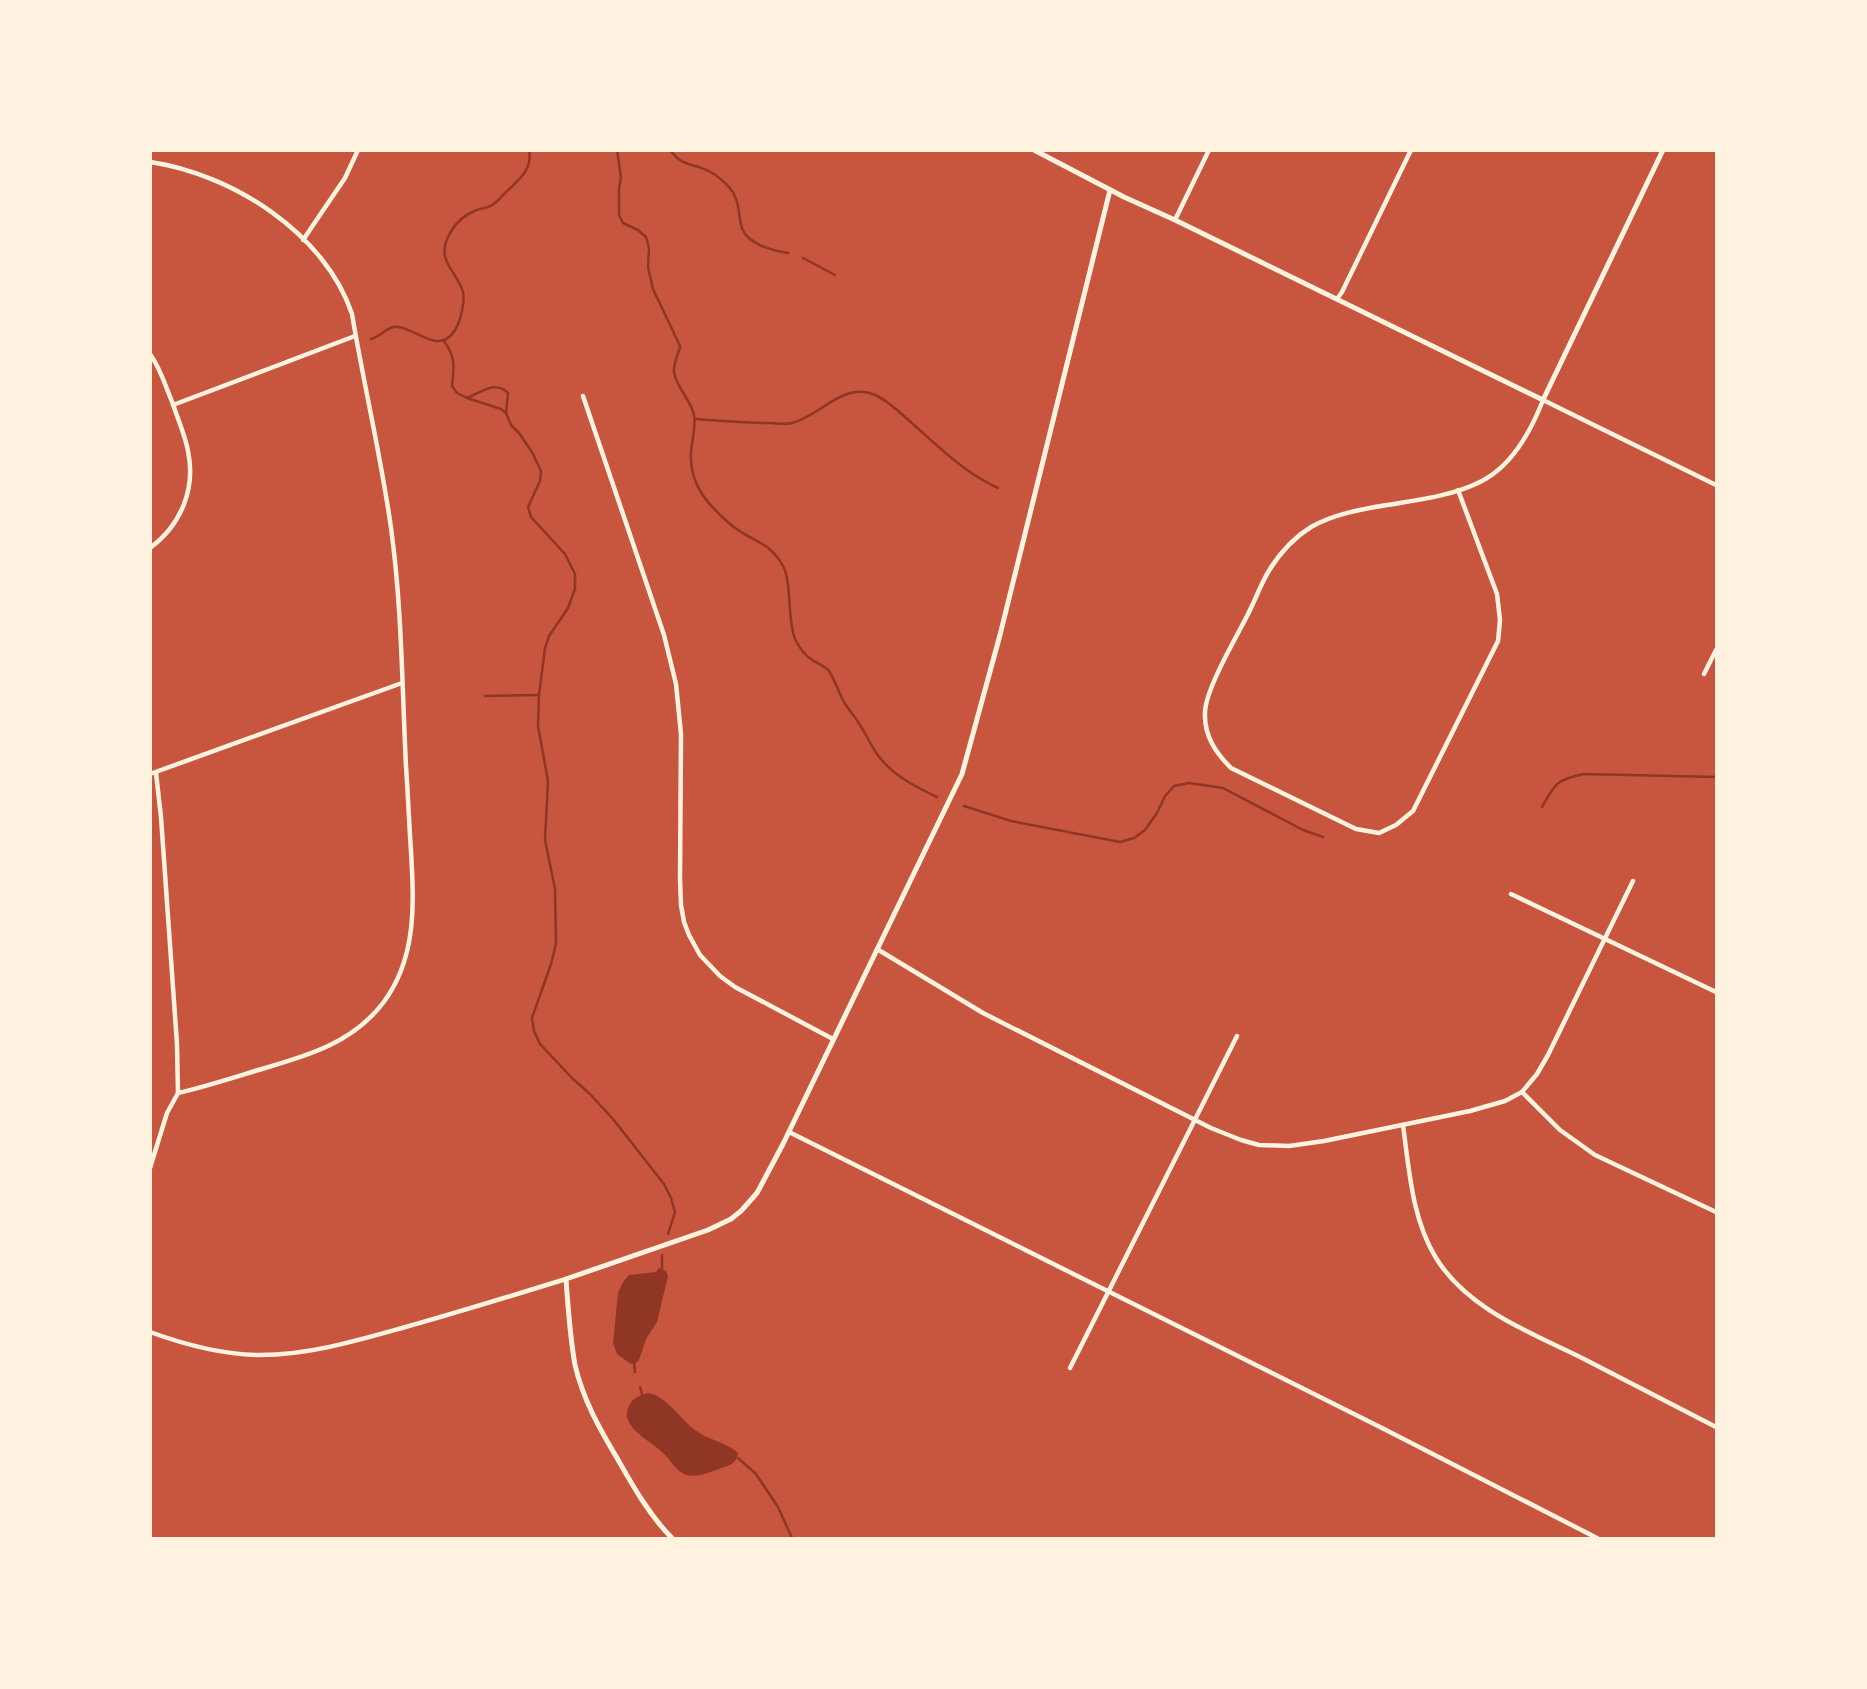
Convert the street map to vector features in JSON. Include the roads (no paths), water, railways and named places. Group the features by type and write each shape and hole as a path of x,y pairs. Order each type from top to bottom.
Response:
{"street":[{"path":"303,240 345,178 358,150"},
{"path":"1034,150 1110,190 1717,485"},
{"path":"1175,220 1209,150"},
{"path":"1337,299 1411,150"},
{"path":"1458,490 1497,594 1500,620 1498,637 1413,811 1396,825 1379,832 1356,830 1231,768 1217,754 1207,735 1205,711 1213,684 1271,568 1291,542 1311,527 1361,509 1458,490 1481,482 1507,460 1535,420 1663,150"},
{"path":"150,162 199,174 224,184 262,206 289,226 315,252 341,286 352,314 391,527 397,579 413,886 413,918 405,962 394,985 371,1017 344,1039 325,1048 178,1093"},
{"path":"150,1332 208,1350 258,1355 313,1350 370,1337 566,1279 719,1226 731,1219 757,1192 955,792 968,756 1110,190"},
{"path":"173,405 355,336"},
{"path":"150,354 173,405 188,448 190,483 183,509 168,533 150,548"},
{"path":"583,396 664,635 676,684 681,734 681,905 689,935 700,955 735,987 833,1039"},
{"path":"1704,674 1717,650"},
{"path":"150,1168 167,1113 178,1093 161,817 153,773 402,683"},
{"path":"877,949 984,1013 1195,1120 1241,1140 1276,1147 1324,1141 1470,1111 1504,1101 1522,1092 1548,1055 1633,881"},
{"path":"1511,894 1717,992"},
{"path":"1070,1368 1237,1036"},
{"path":"1522,1092 1560,1130 1595,1155 1717,1212"},
{"path":"1402,1125 1420,1220 1435,1257 1459,1287 1476,1301 1511,1322 1717,1427"},
{"path":"789,1132 1597,1538"},
{"path":"566,1279 571,1338 584,1396 594,1420 628,1478 651,1514 672,1538"}],"waterway":[{"path":"371,339 394,327 407,329 436,341 453,333 460,319 464,295 448,265 444,251 446,243 452,229 462,219 494,204 519,180 529,164 529,150"},
{"path":"617,150 621,177 619,215 623,223 646,237 653,289 680,346 674,372 694,415 691,463 696,484 707,501 737,530 765,546 777,557 786,573 795,639 806,655 829,671 845,703 877,754 897,774 937,797"},
{"path":"670,150 680,160 706,170 729,187 737,202 742,228 749,239 761,246 788,253"},
{"path":"803,258 835,275"},
{"path":"444,341 452,357 452,386 457,393 501,409 532,452 541,471 540,481 528,507 531,517 565,554 575,574 575,589 568,608 549,636 545,648 539,695 538,726 548,781 545,840 555,889 556,944 532,1018 534,1031 540,1044 613,1119 664,1184 675,1212 668,1234"},
{"path":"467,398 488,388 498,387 508,393 506,413"},
{"path":"696,419 789,424 842,396 864,392 885,401 943,451 998,488"},
{"path":"485,696 539,695"},
{"path":"1542,807 1558,783 1584,774 1716,777"},
{"path":"964,806 1011,821 1120,842 1134,838 1145,830 1174,786 1189,783 1223,788 1303,830 1323,837"},
{"path":"662,1255 662,1268"},
{"path":"634,1363 635,1372"},
{"path":"640,1387 642,1394"},
{"path":"738,1458 756,1474 778,1507 792,1538"}]}
